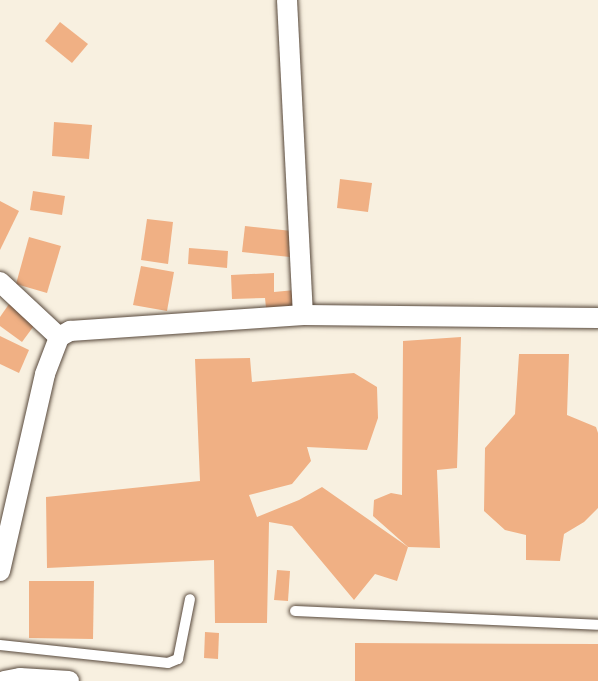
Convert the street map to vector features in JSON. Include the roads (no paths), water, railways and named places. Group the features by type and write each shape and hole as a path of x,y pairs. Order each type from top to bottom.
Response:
{"street":[{"path":"287,0 303,315"},
{"path":"0,282 59,337"},
{"path":"0,571 45,374 59,337 69,331 303,315 598,318"},
{"path":"4,681 20,678 69,681"}],"lane":[{"path":"0,645 168,663 178,659 190,599"},
{"path":"295,611 598,625"}]}
